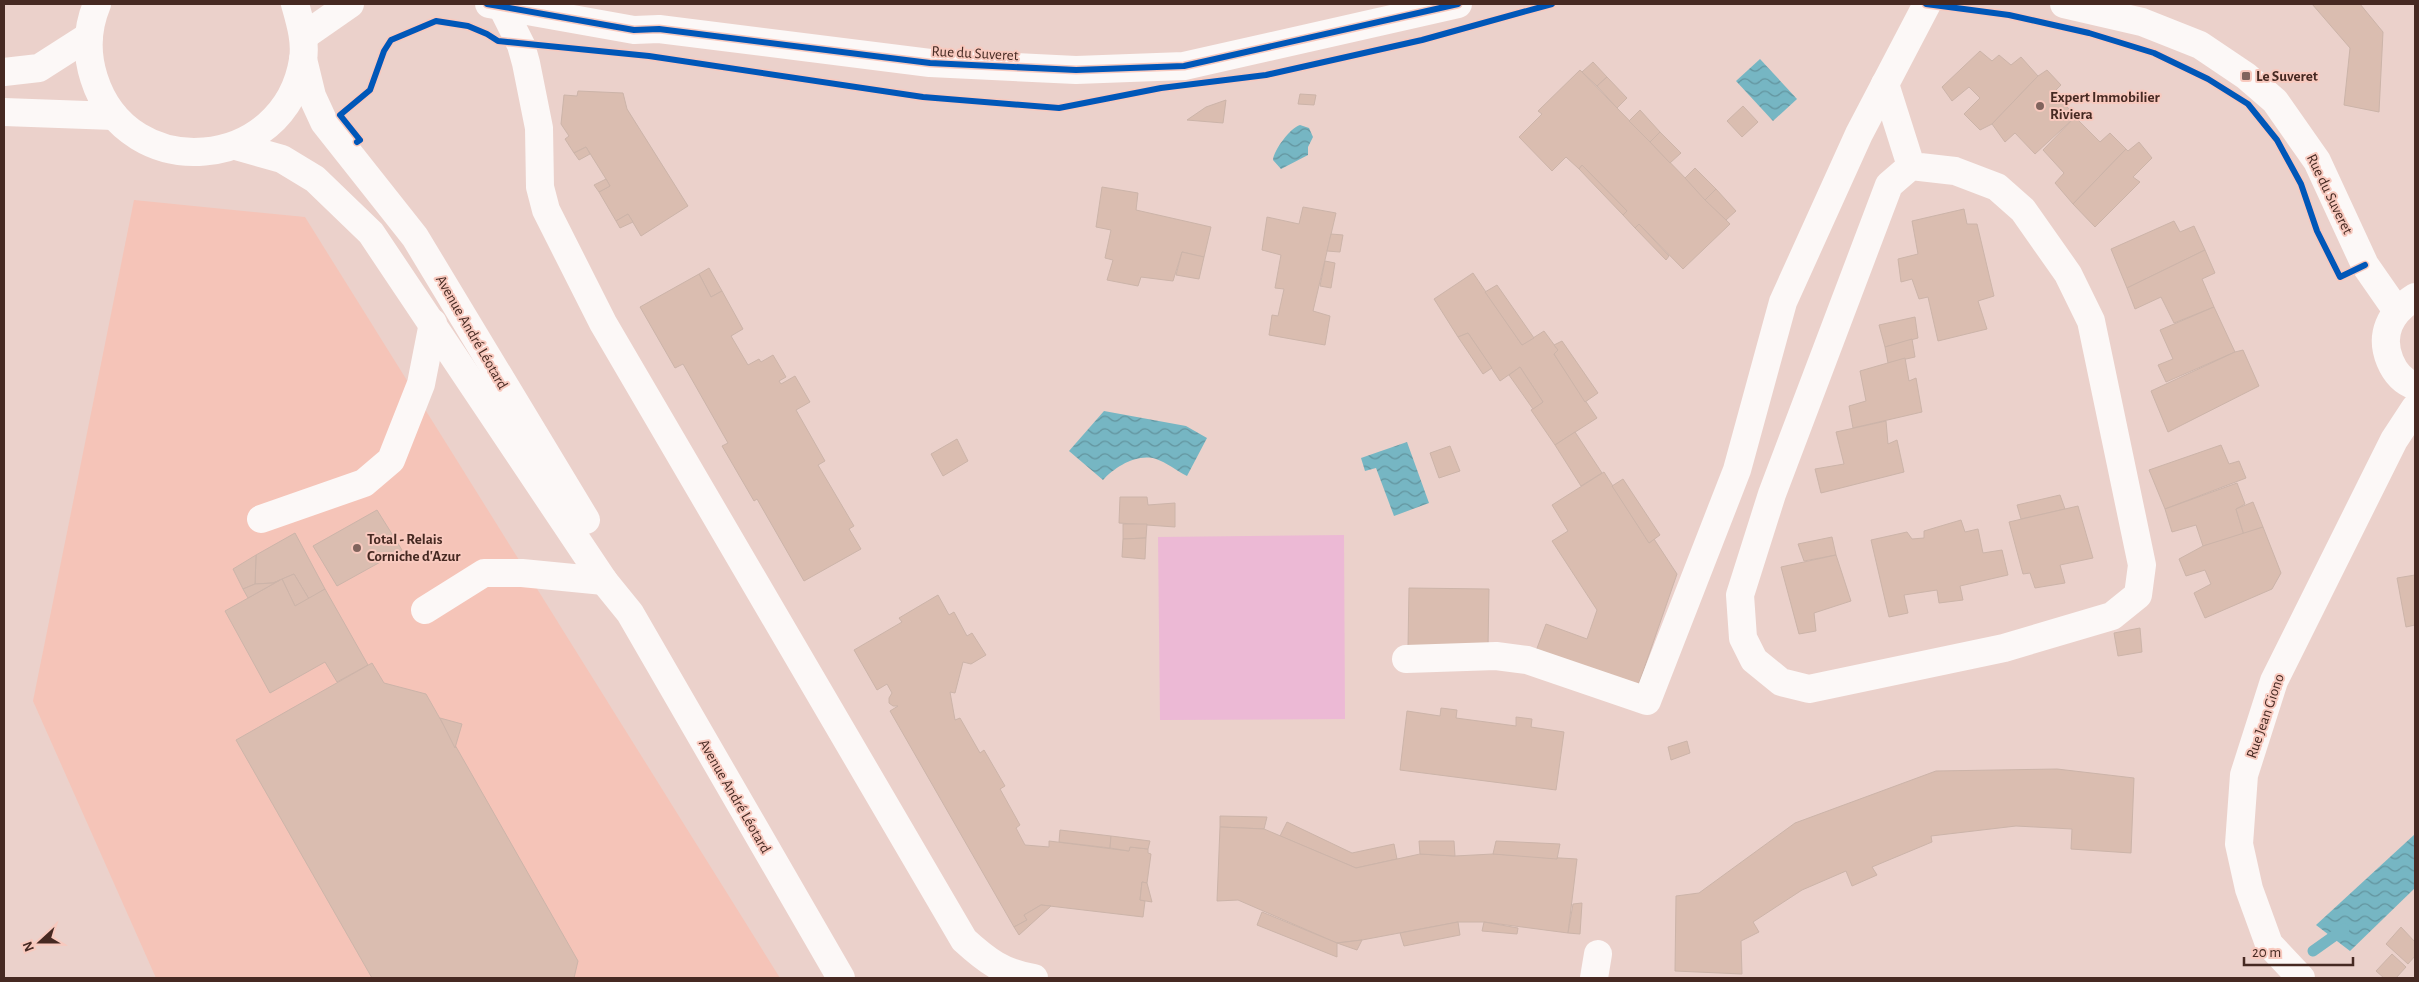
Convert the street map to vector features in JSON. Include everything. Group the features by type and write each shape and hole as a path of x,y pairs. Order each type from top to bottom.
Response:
{"street":[{"path":"96,4 89,36 90,64 99,92 114,116 140,137 171,150 204,153 236,146 261,132 282,112 296,87 303,48 350,4"},
{"name":"Avenue André Léotard","path":"296,4 312,96 324,122 415,237 474,334 496,375 617,570 630,613"},
{"name":"Rue du Suveret","path":"494,5 634,30 658,29 930,63 1076,70 1184,66 1458,4"},
{"path":"1406,659 1496,656 1526,660 1647,701 1737,470 1783,302 1859,134 1927,4"},
{"name":"Rue du Suveret","path":"2064,4 2142,22 2200,45 2246,76 2276,101 2317,161 2365,265 2406,304"},
{"path":"494,5 521,44 526,63 539,128 540,187 546,210 603,323 964,940 989,962 1014,975 1034,978"},
{"path":"4,72 39,68 89,36"},
{"path":"1885,84 1911,166"},
{"path":"4,112 114,116"},
{"name":"Avenue André Léotard","path":"236,146 282,159 315,179 371,233 604,581 630,613 841,978"},
{"path":"1911,166 1955,171 1997,187 2023,210 2068,274 2091,321 2142,564 2138,595 2112,616 2004,648 1809,689 1781,682 1754,660 1743,638 1740,595 1772,494 1889,185 1911,166"},
{"path":"2406,304 2388,326 2386,343 2389,359 2398,374 2415,386"},
{"path":"261,519 364,483 391,460 422,384 433,323"},
{"name":"Rue Jean Giono","path":"2301,978 2270,944 2249,889 2239,844 2244,775 2274,681 2394,440 2415,408"},
{"path":"425,610 484,573 522,573 604,581"}],"shaded area":[{"path":"134,200 305,217 780,978 156,978 33,701"},
{"path":"1344,535 1345,719 1160,720 1158,537"}],"water":[{"path":"1760,59 1797,99 1773,121 1736,81"},
{"path":"1300,125 1309,128 1313,137 1308,147 1308,155 1281,169 1273,160 1274,156 1279,145 1287,135"},
{"path":"1104,411 1186,426 1207,438 1187,476 1160,460 1141,458 1120,466 1103,480 1069,451"},
{"path":"1407,442 1429,503 1394,516 1376,468 1365,471 1361,458"},
{"path":"2415,834 2415,888 2350,951 2316,925"}],"building":[{"path":"2312,4 2360,4 2383,32 2379,112 2344,105 2350,48"},
{"path":"1980,51 1992,61 1999,55 2011,65 2021,57 2038,76 1992,124 1980,130 1964,114 1980,98 1969,87 1952,101 1942,87"},
{"path":"1593,62 1607,77 1597,86 1582,72"},
{"path":"1580,70 1730,224 1683,269 1639,224 1635,228 1623,215 1627,211 1582,165 1579,169 1566,157 1552,171 1519,137 1542,114 1538,111"},
{"path":"2047,70 2061,85 2055,91 2075,117 2035,154 2015,133 2005,142 1992,124 2038,76"},
{"path":"1607,77 1627,98 1617,108 1597,86"},
{"path":"578,91 623,93 627,109 688,206 641,236 628,214 616,221 599,192 610,186 606,179 586,147 574,153 565,139 569,136 561,124 564,95 577,96"},
{"path":"1300,94 1316,95 1314,105 1298,104"},
{"path":"1226,100 1223,123 1187,120 1206,107"},
{"path":"1743,106 1758,122 1742,137 1727,121"},
{"path":"1640,110 1660,132 1650,142 1629,121"},
{"path":"2075,117 2100,142 2110,133 2126,149 2073,204 2055,183 2064,173 2043,150"},
{"path":"1660,132 1681,153 1670,163 1650,142"},
{"path":"2139,142 2152,158 2133,177 2140,182 2095,227 2073,204 2126,149 2128,151"},
{"path":"586,147 590,154 579,160 574,153"},
{"path":"1582,165 1627,211 1623,215 1579,169"},
{"path":"1695,168 1716,189 1705,200 1685,178"},
{"path":"606,179 610,186 599,192 594,185"},
{"path":"1102,187 1138,193 1136,210 1211,227 1204,257 1182,252 1173,281 1141,277 1138,286 1107,280 1113,260 1105,258 1111,230 1096,227"},
{"path":"1716,189 1736,211 1726,220 1705,200"},
{"path":"1303,207 1336,213 1313,311 1330,316 1325,345 1269,335 1272,315 1278,316 1284,289 1275,288 1281,255 1262,250 1267,217 1299,224"},
{"path":"1964,209 1967,224 1977,224 1994,296 1978,301 1987,329 1938,341 1928,297 1919,299 1912,279 1901,282 1898,259 1918,254 1912,221"},
{"path":"628,214 633,222 620,228 616,221"},
{"path":"2174,221 2180,232 2194,226 2205,250 2127,288 2111,249"},
{"path":"1639,224 1669,256 1666,260 1635,228"},
{"path":"1331,234 1343,235 1340,252 1327,251"},
{"path":"2205,250 2215,273 2202,279 2214,307 2174,323 2161,297 2135,309 2127,288"},
{"path":"1182,252 1204,257 1199,279 1176,275"},
{"path":"1325,261 1335,263 1331,288 1320,286"},
{"path":"709,268 722,291 711,297 699,274"},
{"path":"1473,273 1522,345 1544,331 1558,350 1554,354 1597,418 1555,445 1531,410 1543,402 1520,367 1500,381 1468,333 1458,337 1434,299"},
{"path":"699,274 711,297 722,291 743,329 731,336 748,365 759,359 761,362 773,355 786,377 779,381 781,384 795,376 810,402 796,410 825,461 818,465 854,526 849,529 861,549 804,581 757,499 754,501 722,446 728,443 683,364 675,368 640,307"},
{"path":"1497,285 1534,338 1522,345 1485,292"},
{"path":"2214,307 2235,352 2166,382 2158,365 2173,359 2160,330"},
{"path":"1915,317 1918,338 1885,347 1879,325"},
{"path":"1468,333 1492,368 1483,374 1458,337"},
{"path":"1912,339 1915,357 1888,363 1885,347"},
{"path":"1562,341 1598,393 1585,402 1554,354 1558,350 1554,345"},
{"path":"2243,350 2259,386 2168,432 2151,391"},
{"path":"1905,358 1909,381 1916,378 1922,412 1853,428 1849,406 1866,401 1860,371"},
{"path":"1520,367 1543,402 1533,409 1509,375"},
{"path":"1886,421 1888,444 1897,440 1904,472 1821,493 1815,469 1844,464 1836,432"},
{"path":"1575,432 1602,473 1581,486 1555,445"},
{"path":"957,439 968,461 943,476 931,454"},
{"path":"2221,445 2229,464 2239,461 2246,478 2165,509 2149,470"},
{"path":"1450,446 1460,471 1439,478 1430,453"},
{"path":"1604,472 1649,543 1654,539 1677,574 1638,686 1536,651 1546,624 1587,639 1597,610 1552,541 1568,531 1552,505"},
{"path":"1623,479 1660,535 1649,543 1612,486"},
{"path":"2237,483 2245,504 2236,509 2244,535 2203,546 2196,525 2172,532 2165,509"},
{"path":"2060,495 2065,509 2021,519 2017,505"},
{"path":"1120,497 1147,497 1148,505 1175,503 1175,527 1119,523"},
{"path":"2253,502 2263,527 2244,535 2236,509"},
{"path":"2078,506 2093,558 2060,565 2065,583 2035,588 2030,573 2023,574 2009,522"},
{"name":"Total - Relais Corniche d'Azur","path":"377,510 402,550 337,586 313,546"},
{"path":"1961,520 1965,532 1978,529 1983,553 2002,550 2008,575 1960,586 1963,600 1939,603 1937,590 1904,595 1908,613 1889,617 1871,540 1907,532 1912,539 1924,538 1924,531"},
{"path":"1123,524 1147,524 1146,538 1123,539"},
{"path":"2263,527 2281,573 2272,589 2205,618 2194,593 2211,584 2205,570 2186,576 2179,559 2203,546"},
{"path":"295,533 325,589 309,599 294,574 273,583 255,584 256,555"},
{"path":"1832,537 1836,555 1804,561 1798,544"},
{"path":"1146,538 1145,559 1122,557 1123,539"},
{"path":"256,555 255,584 243,589 233,569"},
{"path":"1836,555 1851,601 1814,613 1816,631 1799,634 1781,567"},
{"path":"294,574 309,599 295,606 282,579"},
{"path":"2415,575 2415,625 2406,627 2397,578"},
{"path":"282,579 295,606 325,589 368,665 337,682 325,662 270,693 225,611"},
{"path":"280,580 248,598 243,589 255,584 273,583"},
{"path":"1409,588 1489,589 1488,648 1408,647"},
{"path":"938,595 949,615 954,612 967,636 972,633 986,655 971,664 963,662 955,693 950,692 955,720 960,718 980,753 984,750 1005,786 1000,789 1020,825 1016,828 1025,845 1049,847 1049,841 1129,851 1130,847 1148,849 1148,853 1151,854 1147,883 1142,882 1140,900 1145,901 1143,917 1041,905 1024,915 1027,920 1014,927 890,711 898,706 893,706 889,703 892,693 887,684 877,690 854,650 902,622 899,618"},
{"path":"2140,628 2142,652 2118,656 2114,633"},
{"path":"372,663 384,683 426,694 578,961 574,978 372,978 236,740"},
{"path":"1441,708 1457,710 1456,718 1516,726 1516,717 1532,719 1531,727 1564,732 1556,790 1400,770 1407,711 1440,716"},
{"path":"440,718 462,724 455,748"},
{"path":"1687,741 1690,753 1671,760 1668,747"},
{"path":"2057,769 2134,778 2131,853 2071,849 2072,829 2016,826 1931,836 1932,842 1872,867 1877,875 1852,886 1846,871 1802,890 1753,922 1759,932 1741,941 1742,974 1675,971 1676,896 1699,893 1795,823 1936,771"},
{"path":"1220,816 1267,817 1264,829 1220,827"},
{"path":"1287,822 1352,853 1394,844 1397,859 1356,868 1280,836"},
{"path":"1220,827 1264,829 1356,868 1420,854 1455,856 1493,854 1577,859 1568,933 1484,922 1458,922 1337,943 1238,900 1217,901"},
{"path":"1060,830 1111,836 1110,848 1059,842"},
{"path":"1111,836 1150,841 1148,849 1130,847 1129,851 1110,848"},
{"path":"1419,841 1454,841 1455,856 1420,854"},
{"path":"1496,841 1560,844 1557,859 1493,854"},
{"path":"1142,882 1147,883 1152,902 1140,900"},
{"path":"1582,903 1580,934 1568,933 1573,904"},
{"path":"1041,905 1051,906 1019,935 1014,927 1027,920 1024,915"},
{"path":"1262,912 1337,943 1337,957 1257,925"},
{"path":"1458,922 1460,935 1404,946 1400,933"},
{"path":"1484,922 1518,928 1517,934 1482,931"},
{"path":"2401,927 2415,942 2415,956 2408,964 2386,944"},
{"path":"1362,940 1357,950 1337,943"},
{"path":"2392,954 2406,967 2396,978 2384,978 2376,971"}],"waterway":[{"path":"2313,951 2344,929"}],"cycle path":[{"path":"487,4 634,30 659,29 930,63 1076,70 1184,66 1458,4"},
{"path":"357,142 360,140 340,115 370,90 384,51 391,40 436,21 468,26 498,41 649,56 923,97 1059,108 1161,88 1266,75 1422,40 1552,4"},
{"path":"1926,4 2009,15 2089,33 2154,53 2208,79 2248,104 2277,140 2301,184 2317,231 2340,277 2365,265"}],"place":[{"name":"Le Suveret","path":"2246,76"},
{"name":"Expert Immobilier Riviera","path":"2040,106"},
{"name":"Total - Relais Corniche d'Azur","path":"357,548"}]}
